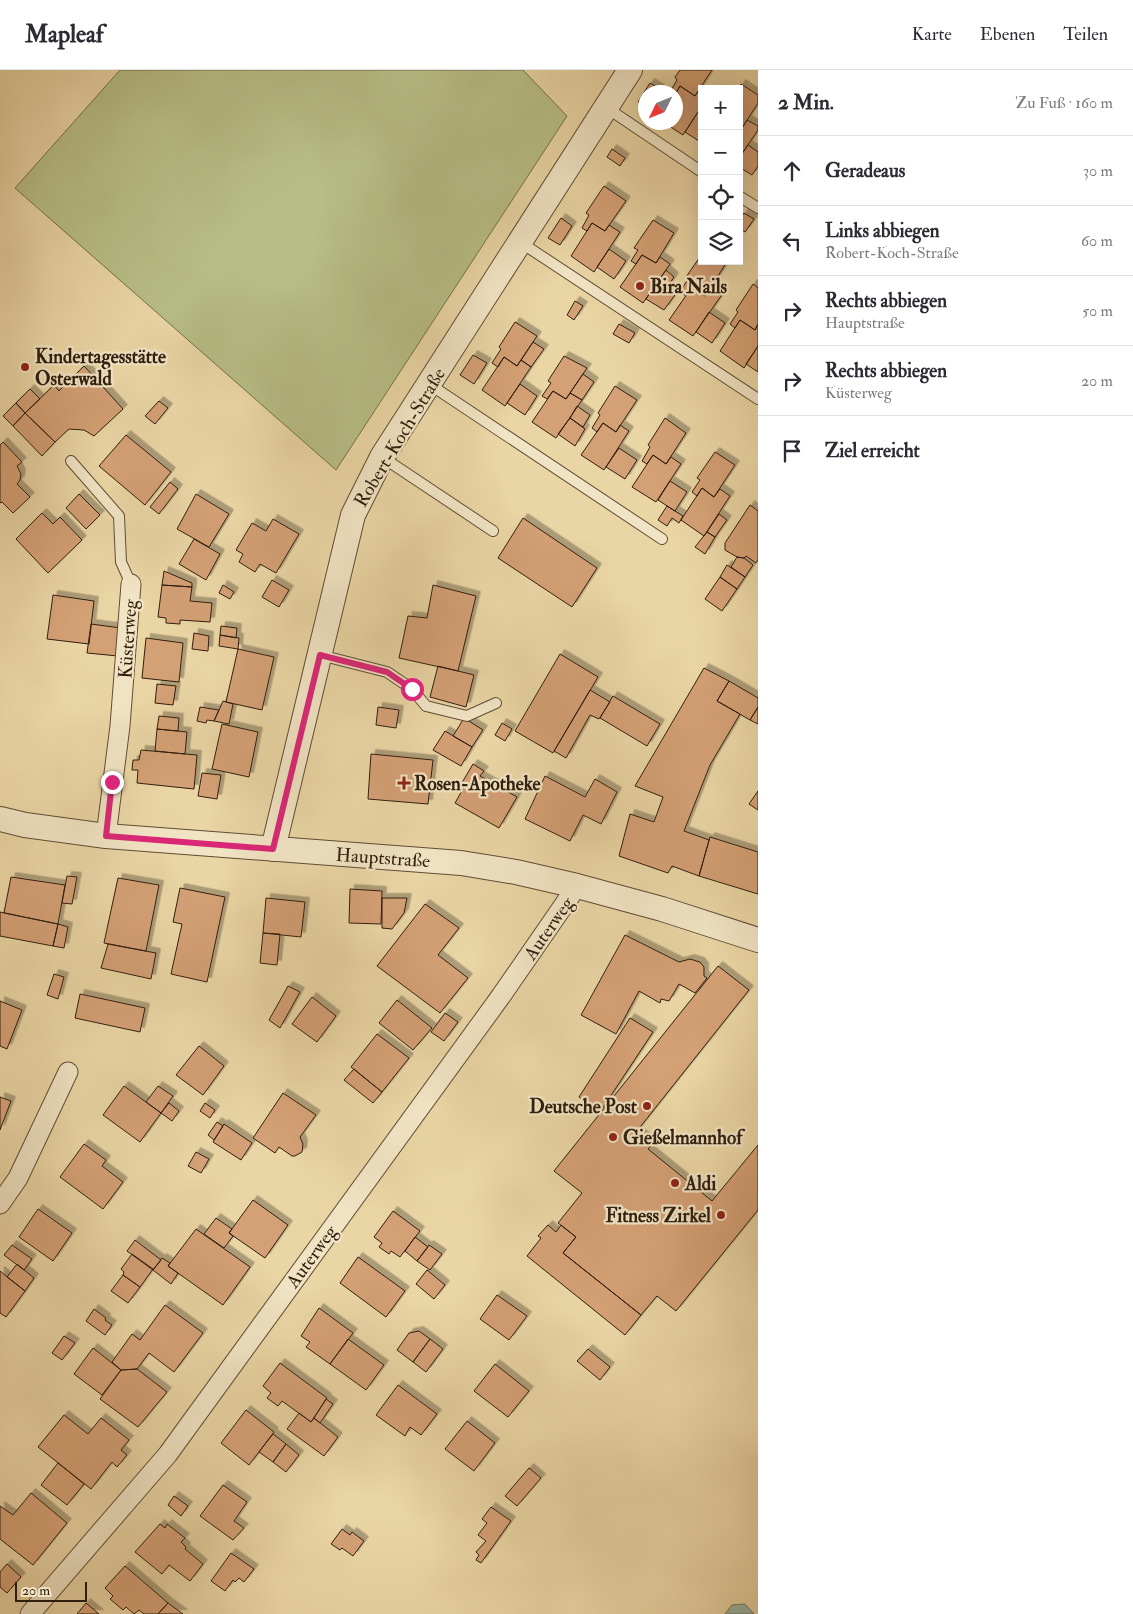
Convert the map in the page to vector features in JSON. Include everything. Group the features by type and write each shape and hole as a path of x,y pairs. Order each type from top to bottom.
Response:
{"street":[{"name":"Robert-Koch-Straße","path":"273,849 353,515 382,457 630,70"},
{"name":"Küsterweg","path":"106,836 120,726 131,584"},
{"name":"Hauptstraße","path":"0,819 106,836 461,863 516,872 577,886 662,909 758,940"},
{"name":"Auterweg","path":"30,1614 168,1454 501,996 577,886"},
{"path":"0,1204 18,1178 68,1072"}],"lane":[{"path":"607,108 698,169"},
{"path":"743,199 758,208"},
{"path":"520,242 758,400"},
{"path":"429,384 662,539"},
{"path":"382,457 493,531"},
{"name":"Küsterweg","path":"71,461 119,516 121,562 131,584"},
{"path":"320,655 387,672 412,689 426,706 467,716 496,703"}],"green space":[{"path":"120,70 523,70 567,116 336,470 15,188"}],"shaded area":[{"path":"745,1604 754,1614 725,1614 732,1605"}],"building":[{"path":"680,70 712,70 702,85 698,85 698,91 695,96 683,88 683,85 674,85 677,80 675,77"},
{"path":"743,85 758,95 758,103 743,126"},
{"path":"683,88 695,96 698,92 698,112 683,135 675,130 683,130"},
{"path":"698,112 698,140 685,132"},
{"path":"747,120 758,126 758,130 743,152 743,130"},
{"path":"748,145 758,152 758,166 752,175 743,169 743,152"},
{"path":"612,149 625,158 620,166 607,157"},
{"path":"604,186 626,201 605,231 592,223 587,231 582,228 589,215 586,213"},
{"path":"744,213 754,219 745,232 743,231"},
{"path":"561,218 572,226 560,245 548,238"},
{"path":"653,220 674,233 656,263 642,255 636,264 631,261 638,250 634,248"},
{"path":"592,223 605,231 609,225 620,232 594,272 571,256"},
{"path":"609,249 626,261 614,279 597,267"},
{"path":"642,255 656,263 660,257 670,264 643,303 620,287"},
{"path":"698,260 698,265 725,265 705,296 692,287 686,296 680,292 688,279 686,277"},
{"path":"666,270 674,277 668,286 659,280"},
{"path":"659,280 677,292 664,310 646,299"},
{"path":"753,284 758,288 758,324 755,330 740,320 735,328 730,324 738,312 736,310"},
{"path":"692,287 705,296 710,288 721,296 693,336 669,320"},
{"path":"575,301 583,306 574,320 567,315"},
{"path":"709,312 725,323 712,343 696,332"},
{"path":"740,320 755,330 758,324 758,346 744,368 720,351"},
{"path":"515,322 537,336 517,366 504,357 498,367 492,363 501,349 499,347"},
{"path":"619,324 635,333 629,343 613,334"},
{"path":"533,342 544,349 531,367 521,360"},
{"path":"758,346 758,372 746,364"},
{"path":"473,355 487,363 474,384 460,375"},
{"path":"564,356 587,368 566,399 553,391 547,399 542,396 551,383 548,381"},
{"path":"504,357 517,366 521,360 531,367 505,406 482,390"},
{"path":"84,366 123,409 94,436 84,430 69,429 55,442 25,413 54,385 59,391"},
{"path":"583,374 594,382 582,400 570,393"},
{"path":"520,384 537,396 525,415 507,403"},
{"path":"615,386 637,400 616,432 603,423 597,432 592,428 600,415 598,413"},
{"path":"30,389 40,399 25,413 16,403"},
{"path":"553,391 566,399 570,393 582,400 556,438 532,422"},
{"path":"159,401 168,408 155,424 145,416"},
{"path":"16,403 25,413 13,426 3,416"},
{"path":"577,406 590,415 583,427 570,418"},
{"path":"25,413 55,442 42,456 13,426"},
{"path":"570,418 585,429 575,446 558,434"},
{"path":"665,418 686,433 666,464 653,455 647,464 642,461 650,447 648,445"},
{"path":"603,423 616,432 620,425 629,431 604,470 581,455"},
{"path":"126,435 171,472 145,505 99,466"},
{"path":"3,442 22,462 17,466 21,474 17,484 30,497 13,513 2,502 0,503 0,445"},
{"path":"619,448 637,460 625,479 606,467"},
{"path":"715,452 735,465 714,497 702,488 697,496 692,492 700,480 697,478"},
{"path":"653,455 666,464 671,457 681,464 656,502 632,487"},
{"path":"670,481 687,492 675,511 658,500"},
{"path":"170,482 178,489 159,514 150,507"},
{"path":"702,488 714,497 720,489 730,496 704,536 681,520"},
{"path":"79,494 100,515 86,529 66,508"},
{"path":"196,494 229,514 209,547 177,529"},
{"path":"750,505 758,511 758,560 756,563 746,556 744,558 737,557 725,550 725,543"},
{"path":"667,506 683,516 679,523 672,518 667,526 658,520"},
{"path":"42,513 53,524 60,517 82,540 48,573 16,539"},
{"path":"719,514 727,520 715,537 707,532"},
{"path":"523,518 597,568 572,607 498,558"},
{"path":"273,519 299,534 276,573 260,564 255,572 239,562 243,554 236,550 252,523 266,531"},
{"path":"707,532 715,537 705,554 695,547"},
{"path":"194,539 220,554 206,580 179,564"},
{"path":"737,557 744,558 753,565 745,577 731,567"},
{"path":"727,565 745,577 737,589 720,577"},
{"path":"164,571 192,583 192,587 162,585"},
{"path":"720,577 737,589 722,611 705,599"},
{"path":"272,580 289,590 279,607 262,597"},
{"path":"162,585 192,587 190,601 212,603 210,622 180,620 180,624 166,623 166,618 158,617"},
{"path":"223,585 234,592 230,599 219,593"},
{"path":"433,585 476,596 458,671 399,658 408,616 427,618"},
{"path":"53,595 94,601 89,644 47,639"},
{"path":"91,624 121,628 118,656 87,653"},
{"path":"221,626 237,628 236,638 220,635"},
{"path":"194,633 209,636 208,651 192,649"},
{"path":"220,635 239,638 238,649 219,646"},
{"path":"146,638 183,643 179,682 142,678"},
{"path":"238,649 274,657 262,710 226,702"},
{"path":"560,654 598,677 553,753 515,731"},
{"path":"438,666 474,675 466,707 430,697"},
{"path":"704,668 729,681 717,701 740,714 710,765 684,831 709,840 699,876 672,866 668,873 619,856 630,814 654,822 663,797 635,786"},
{"path":"729,681 758,698 758,707 750,720 717,701"},
{"path":"157,684 176,686 173,705 155,703"},
{"path":"590,690 610,702 599,719 590,715 566,758 554,751"},
{"path":"613,696 660,724 647,746 600,718"},
{"path":"223,701 233,704 229,724 214,721"},
{"path":"200,707 219,710 214,721 207,720 206,723 197,721"},
{"path":"378,707 399,710 396,728 376,725"},
{"path":"758,707 758,724 750,720"},
{"path":"159,716 179,718 178,731 157,729"},
{"path":"464,718 483,730 472,747 453,736"},
{"path":"502,723 512,729 505,741 495,735"},
{"path":"222,724 258,732 249,777 212,769"},
{"path":"157,729 187,732 185,754 155,751"},
{"path":"445,731 472,747 461,766 433,750"},
{"path":"141,750 197,755 194,789 137,783 138,770 132,770 133,760 139,760"},
{"path":"371,754 433,760 428,804 368,799"},
{"path":"473,764 484,771 480,776 517,797 499,828 455,803 464,787 460,786"},
{"path":"202,773 221,775 217,799 198,796"},
{"path":"545,776 585,797 595,779 617,792 601,824 583,815 570,841 525,819"},
{"path":"758,791 758,810 749,804"},
{"path":"710,837 758,852 758,894 699,876"},
{"path":"67,876 77,877 72,904 62,903"},
{"path":"11,877 65,885 58,924 4,913"},
{"path":"118,878 159,885 146,951 104,943"},
{"path":"180,888 225,897 207,982 171,974 182,924 173,922"},
{"path":"350,889 382,891 381,924 349,923"},
{"path":"266,898 305,902 301,937 263,933"},
{"path":"382,898 407,898 404,913 392,929 382,928"},
{"path":"425,904 459,928 438,955 468,978 440,1013 377,966"},
{"path":"0,912 58,924 53,946 0,936"},
{"path":"58,924 68,927 64,948 53,946"},
{"path":"263,933 280,934 277,965 260,963"},
{"path":"625,935 679,962 690,959 700,962 704,967 704,976 707,978 695,993 679,984 669,1001 661,999 660,1003 639,991 616,1034 581,1015"},
{"path":"108,944 156,953 151,979 101,968"},
{"name":"Gießelmannhof","path":"718,966 749,990 637,1131 653,1143 648,1149 712,1201 758,1145 758,1210 676,1311 657,1296 641,1315 563,1253 576,1237 558,1223 582,1193 554,1171"},
{"path":"54,974 64,977 58,999 47,995"},
{"path":"288,986 300,992 280,1028 269,1020"},
{"path":"80,994 145,1008 140,1032 75,1018"},
{"path":"312,997 336,1016 317,1042 292,1024"},
{"path":"397,1000 432,1028 413,1050 379,1023"},
{"path":"0,1001 22,1010 7,1049 0,1046"},
{"path":"445,1013 458,1022 444,1041 431,1032"},
{"path":"630,1018 653,1032 600,1112 579,1097"},
{"path":"377,1034 409,1058 382,1092 351,1067"},
{"path":"199,1046 224,1066 203,1095 176,1075"},
{"path":"354,1069 382,1092 373,1103 344,1080"},
{"path":"124,1086 161,1113 140,1142 103,1115"},
{"path":"158,1086 173,1096 161,1113 146,1102"},
{"path":"283,1093 316,1115 300,1137 303,1144 302,1152 295,1156 279,1147 275,1153 253,1138"},
{"path":"0,1097 11,1101 0,1130"},
{"path":"169,1103 179,1111 172,1121 161,1113"},
{"path":"205,1103 215,1110 210,1118 200,1111"},
{"path":"217,1122 223,1126 214,1140 208,1135"},
{"path":"224,1124 252,1143 241,1160 213,1142"},
{"path":"84,1144 106,1160 102,1166 123,1182 103,1209 60,1177"},
{"path":"196,1152 209,1159 201,1173 188,1166"},
{"path":"253,1200 288,1225 265,1258 229,1233"},
{"path":"38,1209 72,1233 53,1261 19,1237"},
{"path":"393,1211 420,1231 400,1257 391,1251 389,1254 379,1247 382,1243 374,1237"},
{"path":"216,1218 232,1229 229,1233 233,1236 224,1248 204,1234"},
{"path":"548,1225 556,1232 561,1225 576,1237 563,1253 641,1315 625,1335 527,1256 541,1238 538,1236"},
{"path":"196,1229 250,1267 223,1305 168,1266"},
{"path":"415,1237 428,1247 417,1261 405,1251"},
{"path":"135,1240 161,1260 153,1270 127,1251"},
{"path":"12,1245 32,1259 24,1270 4,1255"},
{"path":"429,1245 442,1254 430,1270 417,1261"},
{"path":"132,1254 153,1269 140,1287 123,1275 124,1272 121,1269"},
{"path":"358,1257 405,1291 386,1317 340,1283"},
{"path":"162,1258 170,1263 168,1266 178,1273 171,1284 153,1270"},
{"path":"17,1264 34,1278 25,1291 7,1277"},
{"path":"427,1270 445,1285 434,1299 416,1284"},
{"path":"0,1271 25,1291 6,1317 0,1313"},
{"path":"123,1275 140,1287 128,1303 111,1291"},
{"path":"497,1295 527,1316 509,1340 480,1319"},
{"path":"165,1305 203,1333 174,1372 149,1353 137,1369 121,1370 112,1362 132,1334 140,1340"},
{"path":"319,1308 353,1333 330,1364 306,1347 310,1342 301,1336"},
{"path":"94,1309 112,1325 105,1335 86,1321"},
{"path":"419,1331 430,1339 413,1362 397,1350 409,1333"},
{"path":"64,1336 75,1343 62,1360 52,1353"},
{"path":"348,1339 384,1365 366,1390 330,1364"},
{"path":"430,1339 443,1349 426,1372 413,1362"},
{"path":"93,1348 121,1370 102,1395 74,1374"},
{"path":"588,1349 610,1367 600,1380 577,1361"},
{"path":"280,1363 327,1398 311,1422 282,1401 278,1406 267,1398 271,1393 263,1386"},
{"path":"495,1364 529,1391 508,1417 474,1391"},
{"path":"137,1369 167,1392 138,1427 100,1399 121,1370"},
{"path":"398,1385 437,1414 421,1435 410,1427 405,1436 376,1415"},
{"path":"326,1399 333,1404 320,1423 314,1418"},
{"path":"246,1410 274,1432 249,1465 221,1443"},
{"path":"299,1413 311,1422 314,1418 338,1437 324,1456 287,1429"},
{"path":"64,1415 88,1434 101,1418 129,1440 121,1450 127,1455 117,1467 112,1462 91,1489 38,1447"},
{"path":"467,1421 495,1443 474,1471 445,1449"},
{"path":"273,1434 286,1444 273,1462 259,1452"},
{"path":"286,1444 299,1455 286,1472 273,1462"},
{"path":"58,1463 84,1484 67,1505 41,1485"},
{"path":"529,1468 541,1478 517,1506 505,1496"},
{"path":"223,1485 247,1502 234,1521 244,1528 233,1540 200,1516"},
{"path":"31,1493 67,1523 33,1565 0,1539 0,1506 13,1515"},
{"path":"174,1496 188,1506 181,1516 168,1505"},
{"path":"491,1507 511,1521 481,1563 476,1560 479,1555 476,1552 486,1541 478,1535 487,1523 482,1519"},
{"path":"160,1524 165,1528 167,1524 185,1538 181,1542 186,1547 185,1549 203,1564 190,1581 169,1565 162,1574 135,1552"},
{"path":"342,1529 350,1535 352,1532 364,1541 353,1556 342,1548 340,1550 331,1544"},
{"path":"231,1553 254,1569 244,1582 239,1578 235,1582 233,1580 225,1591 211,1581"},
{"path":"7,1564 21,1577 7,1593 0,1587 0,1572"},
{"path":"125,1566 168,1603 158,1614 144,1614 139,1610 134,1614 126,1607 123,1610 110,1599 113,1596 105,1588"},
{"path":"86,1603 99,1614 77,1614"},
{"path":"168,1603 183,1614 158,1614"}],"place":[{"name":"Bira Nails","path":"640,286"},
{"name":"Kindertagesstätte Osterwald","path":"25,367"},
{"name":"Rosen-Apotheke","path":"404,783"},
{"name":"Deutsche Post","path":"647,1106"},
{"name":"Gießelmannhof","path":"613,1137"},
{"name":"Aldi","path":"675,1183"},
{"name":"Fitness Zirkel","path":"721,1215"}],"route":[{"path":"112,782 106,836 273,849 320,655 387,672 412,689"}]}
